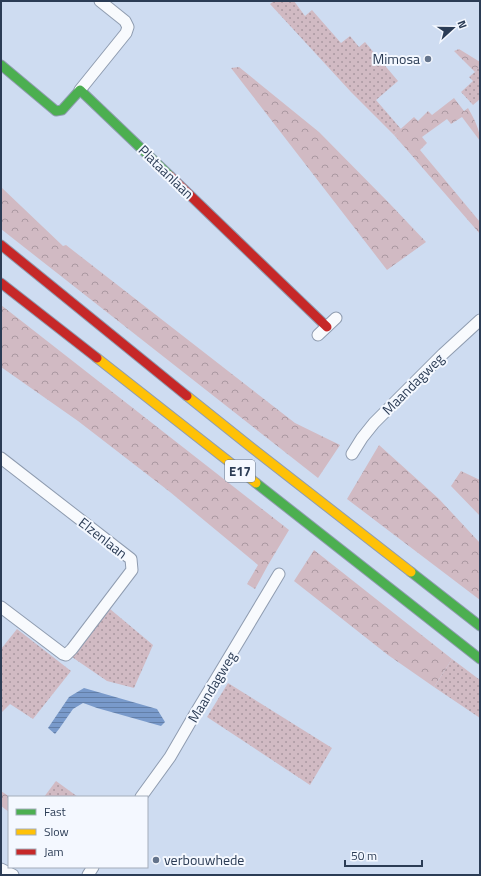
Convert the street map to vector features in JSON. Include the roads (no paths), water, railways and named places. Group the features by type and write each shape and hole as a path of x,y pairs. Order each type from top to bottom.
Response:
{"main road":[{"path":"1,65 56,111 62,110 80,90"},
{"name":"Plataanlaan","path":"80,90 327,327"},
{"name":"E17","path":"1,245 252,448 480,626"},
{"name":"E17","path":"1,283 480,659"}],"street":[{"path":"80,90 126,33 128,27 125,21 100,1"},
{"path":"318,335 336,318"},
{"name":"Maandagweg","path":"352,454 374,423 443,354 480,320"},
{"name":"Elzenlaan","path":"1,458 131,559 132,570 66,655 1,607"},
{"name":"Maandagweg","path":"142,796 170,757 279,574"},
{"path":"1,869 13,875"}],"water":[{"path":"84,688 157,709 165,722 161,726 83,703 73,709 55,734 48,728 69,697"}],"place":[{"name":"Mimosa","path":"428,59"},
{"name":"verbouwhede","path":"156,860"}]}
